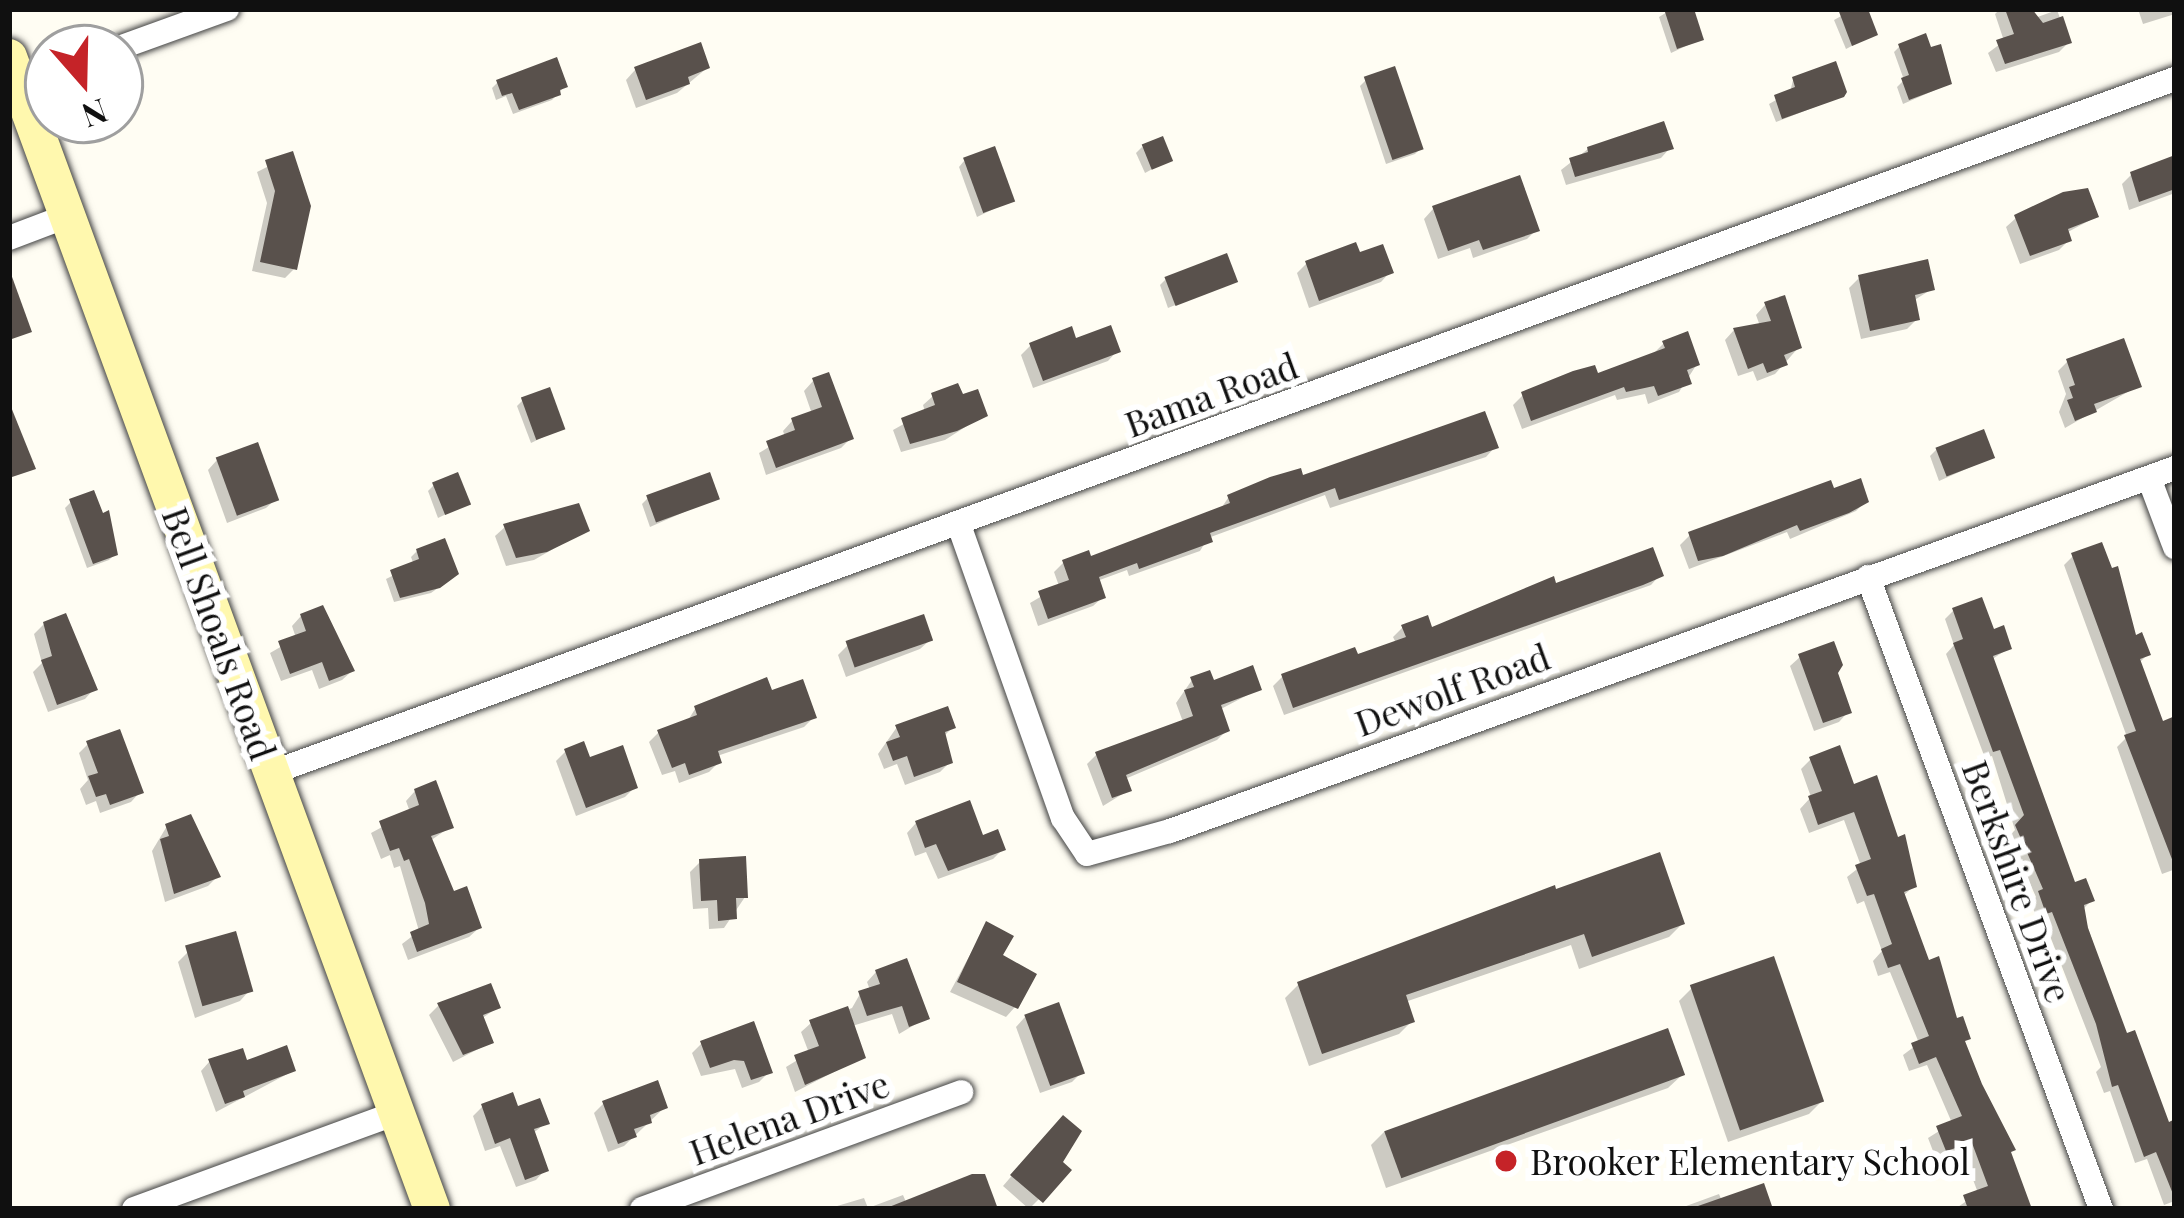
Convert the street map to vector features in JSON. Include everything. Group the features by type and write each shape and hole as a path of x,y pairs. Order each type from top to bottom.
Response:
{"main road":[{"name":"Bell Shoals Road","path":"46,144 68,216 432,1209"}],"street":[{"path":"144,39 226,9"},
{"name":"Bama Road","path":"271,772 2175,79"},
{"path":"9,238 68,216"},
{"name":"Dewolf Road","path":"959,525 1063,818 1087,854 1170,831 2175,468"},
{"path":"2149,478 2175,547"},
{"name":"Berkshire Drive","path":"1868,578 2101,1209"},
{"name":"Helena Drive","path":"642,1209 961,1092"},
{"path":"134,1209 397,1113"}],"building":[{"path":"1664,9 1694,9 1704,40 1677,49"},
{"path":"1838,9 1868,9 1878,35 1852,46"},
{"path":"2005,9 2032,9 2043,23 2063,16 2072,43 2005,64 1996,40 2014,34"},
{"path":"1926,33 1931,47 1941,44 1952,84 1909,100 1901,78 1909,75 1898,44"},
{"path":"701,42 710,68 688,77 690,84 646,100 634,67"},
{"path":"557,57 568,87 560,90 561,95 519,110 512,93 502,96 496,80"},
{"path":"1836,61 1847,92 1844,97 1782,119 1774,95 1795,87 1792,77"},
{"path":"1395,66 1424,149 1392,160 1364,77"},
{"path":"1664,121 1674,149 1575,177 1569,158 1588,152 1587,147"},
{"path":"1163,136 1173,161 1152,170 1142,145"},
{"path":"995,146 1015,201 983,213 963,158"},
{"path":"293,151 311,206 297,270 260,262 275,191 265,160"},
{"path":"2175,155 2175,189 2139,202 2130,172"},
{"path":"1520,175 1540,231 1483,250 1479,240 1448,251 1432,206"},
{"path":"2088,188 2099,217 2068,229 2072,241 2030,256 2014,215 2063,192"},
{"path":"1356,242 1360,252 1383,244 1394,273 1319,301 1305,261"},
{"path":"1227,253 1238,282 1176,306 1164,277"},
{"path":"1928,259 1935,290 1915,295 1920,320 1870,331 1858,275"},
{"path":"9,275 32,332 9,340"},
{"path":"1785,295 1802,348 1784,355 1788,365 1767,373 1763,363 1748,369 1733,328 1771,321 1764,302"},
{"path":"1111,325 1121,352 1043,381 1029,343 1072,326 1076,338"},
{"path":"1688,331 1700,365 1687,370 1692,384 1658,396 1654,386 1626,392 1624,387 1531,421 1521,392 1595,365 1598,373 1665,348 1662,341"},
{"path":"2124,338 2142,387 2094,404 2097,412 2075,421 2067,400 2073,398 2069,387 2075,385 2066,359"},
{"path":"829,372 854,439 776,468 766,441 795,430 791,418 822,407 812,378"},
{"path":"958,383 963,394 978,389 988,416 957,431 910,444 901,418 935,405 931,393"},
{"path":"550,387 565,429 536,440 521,398"},
{"path":"9,402 36,469 9,478"},
{"path":"1485,411 1499,448 1339,500 1335,488 1210,533 1213,542 1139,569 1137,563 1099,577 1106,598 1048,619 1038,591 1069,580 1062,560 1089,550 1091,556 1230,503 1227,495 1270,477 1301,468 1303,475"},
{"path":"1984,429 1995,458 1947,477 1935,448"},
{"path":"258,442 279,500 237,516 216,457"},
{"path":"458,472 471,504 445,515 432,482"},
{"path":"710,472 720,499 656,523 646,495"},
{"path":"1861,478 1869,502 1849,513 1800,531 1797,525 1723,556 1698,561 1688,532 1831,480 1834,488"},
{"path":"94,490 103,513 109,510 118,555 93,564 69,499"},
{"path":"579,503 590,531 547,552 516,558 503,524"},
{"path":"445,538 459,574 440,588 400,598 390,570 419,559 416,549"},
{"path":"2102,542 2112,568 2118,566 2136,635 2142,632 2151,655 2140,659 2163,721 2175,716 2175,867 2124,735 2136,731 2071,553"},
{"path":"1653,547 1664,576 1293,708 1281,674 1355,647 1358,654 1406,637 1401,625 1428,615 1432,627 1554,576 1556,583"},
{"path":"1982,597 1994,629 2004,625 2012,649 1993,656 2075,882 2086,878 2095,901 2084,905 2088,928 2127,1033 2135,1030 2169,1122 2175,1119 2175,1199 2156,1152 2144,1157 2118,1085 2112,1087 2096,1024 2052,912 2046,914 2038,891 2043,889 2015,825 2024,815 2000,750 1993,752 1953,643 1963,639 1952,608"},
{"path":"323,605 355,671 329,681 322,662 290,674 278,641 306,631 300,614"},
{"path":"66,613 98,690 57,705 41,660 52,656 43,622"},
{"path":"924,614 933,640 855,667 846,641"},
{"path":"1834,641 1843,665 1838,673 1852,713 1823,723 1798,654"},
{"path":"1253,665 1262,690 1221,705 1230,731 1126,775 1132,791 1112,798 1095,752 1193,716 1184,690 1194,687 1190,677 1210,670 1214,680"},
{"path":"767,677 772,690 803,679 817,718 718,751 722,763 689,775 685,763 672,768 657,730 697,715 694,706"},
{"path":"948,706 956,728 945,732 953,763 914,777 907,756 893,761 886,742 900,737 895,725"},
{"path":"120,729 144,793 110,805 106,794 96,797 88,776 98,773 86,741"},
{"path":"584,741 590,757 623,745 638,788 586,808 564,749"},
{"path":"1840,745 1854,784 1877,775 1898,837 1905,834 1917,887 1904,892 1929,960 1939,956 1957,1018 1963,1016 1971,1039 1965,1041 1982,1084 2016,1150 2011,1152 2032,1209 1968,1209 1963,1195 1988,1186 1972,1143 1946,1151 1936,1126 1962,1116 1936,1057 1919,1064 1911,1043 1929,1036 1900,964 1888,968 1881,949 1892,944 1874,894 1867,896 1855,865 1871,859 1854,812 1818,825 1808,796 1822,791 1809,757"},
{"path":"436,780 454,828 431,836 454,891 467,886 482,928 417,952 410,932 429,924 425,903 409,859 404,861 399,848 390,851 379,821 419,805 414,789"},
{"path":"970,800 983,835 998,829 1006,850 948,871 936,844 925,848 915,821"},
{"path":"191,814 221,877 174,894 160,839 169,836 165,824"},
{"path":"1660,852 1685,924 1592,957 1584,934 1406,995 1415,1022 1322,1054 1297,982 1555,885 1556,889"},
{"path":"746,856 748,898 736,898 737,919 718,921 717,900 701,901 699,859"},
{"path":"986,921 1014,936 1003,955 1037,974 1018,1009 957,982"},
{"path":"236,931 253,992 202,1006 185,946"},
{"path":"1774,956 1824,1102 1740,1131 1690,985"},
{"path":"907,958 930,1019 909,1027 902,1006 867,1016 858,991 880,984 875,970"},
{"path":"491,983 501,1008 483,1015 494,1043 463,1055 437,1003"},
{"path":"1059,1002 1085,1073 1050,1086 1024,1015"},
{"path":"848,1006 866,1058 805,1085 794,1055 819,1046 809,1020"},
{"path":"754,1021 773,1073 751,1080 744,1061 734,1060 710,1068 700,1041"},
{"path":"1668,1028 1685,1075 1401,1178 1384,1131"},
{"path":"287,1045 296,1071 243,1091 245,1097 225,1104 208,1059 243,1048 247,1060"},
{"path":"658,1080 668,1108 650,1115 652,1123 634,1129 637,1137 618,1144 602,1101"},
{"path":"513,1092 518,1106 540,1098 550,1124 534,1129 549,1171 525,1180 510,1138 495,1144 481,1104"},
{"path":"1063,1115 1082,1131 1063,1162 1072,1170 1043,1203 1010,1175"},
{"path":"972,1174 985,1174 998,1209 884,1209"},
{"path":"1764,1183 1773,1209 1699,1209 1698,1206"}],"place":[{"name":"Brooker Elementary School","path":"1506,1161"}]}
